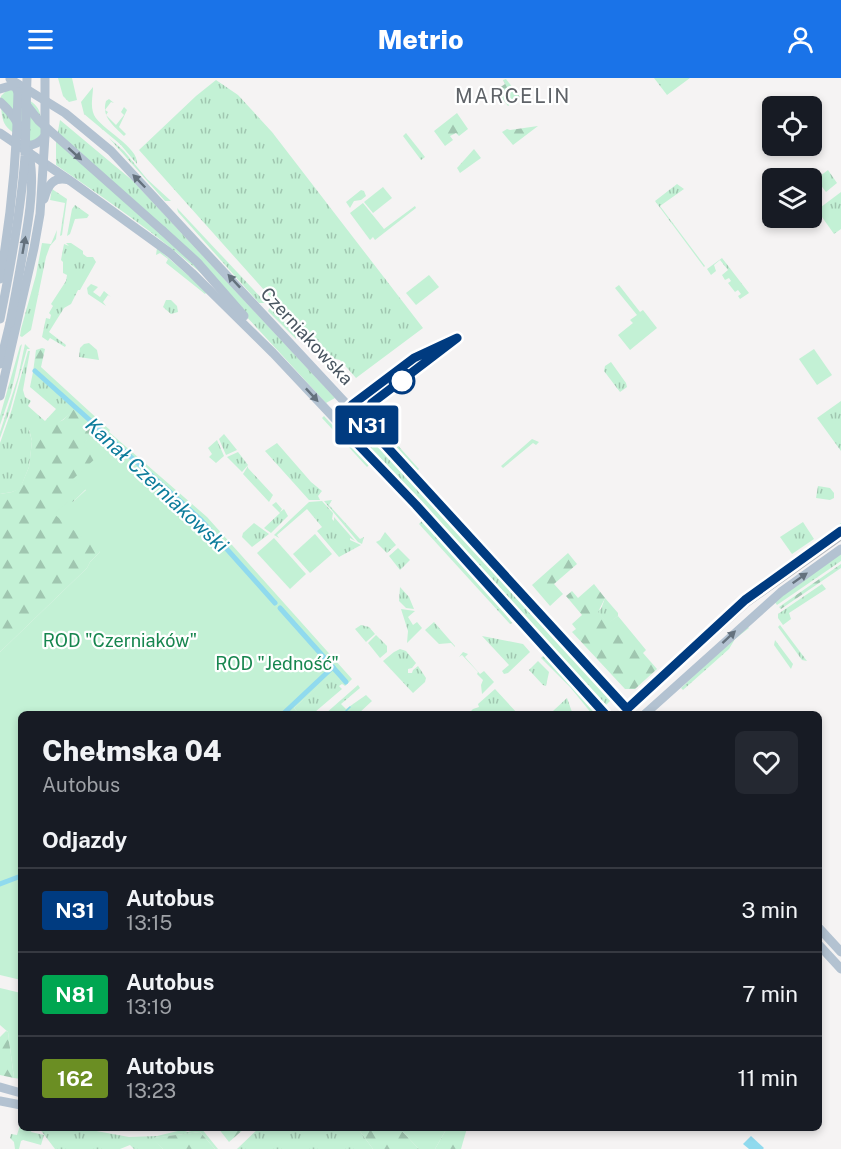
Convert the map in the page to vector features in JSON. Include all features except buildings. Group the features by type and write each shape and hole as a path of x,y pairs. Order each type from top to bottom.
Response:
{"main road":[{"path":"9,78 22,81"},
{"path":"9,78 39,121 204,269 273,353"},
{"path":"0,396 41,210 45,78"},
{"path":"0,89 22,81"},
{"path":"0,279 12,196 17,112 22,81"},
{"path":"0,319 21,197 26,119 22,81"},
{"name":"Czerniakowska","path":"22,81 83,126 111,151 471,537 625,711"},
{"path":"0,102 15,120 29,149 33,181 20,271 0,364"},
{"name":"Czerniakowska","path":"0,133 69,180 170,254 192,273 273,353 416,505 602,711"},
{"path":"14,142 30,146 45,136"},
{"path":"41,210 51,183 58,179 69,180"},
{"path":"627,711 745,600 841,531"},
{"path":"648,711 776,596 841,549"},
{"path":"822,931 841,952"},
{"path":"822,948 841,969"},
{"path":"0,1087 18,1092"},
{"path":"0,1101 18,1104"}],"green space":[{"path":"58,78 72,78 77,100 69,102 63,96"},
{"path":"654,78 690,78 667,95"},
{"path":"506,79 520,97 508,106 496,90 505,84 503,80"},
{"path":"216,80 238,95 272,132 423,328 356,378 340,360 323,356 139,150"},
{"path":"93,87 94,115 132,151 137,164 120,144 84,114 81,102"},
{"path":"12,90 32,102 39,111 42,135 30,143 9,130 3,121 1,96 6,91"},
{"path":"109,99 114,103 111,102 105,110 106,101"},
{"path":"124,107 127,110 119,127 126,134 124,136 109,121 107,116 116,125 124,115 121,112"},
{"path":"457,113 468,129 459,136 456,133 450,136 453,140 445,146 434,131"},
{"path":"60,120 133,181 335,398 326,403 245,315 189,259 212,283 156,236 56,165 56,142"},
{"path":"538,126 513,145 502,132 507,129"},
{"path":"406,133 425,157 421,160 403,136"},
{"path":"109,138 124,151 147,179 171,201 165,201"},
{"path":"474,149 481,158 460,173 457,168"},
{"path":"828,170 837,183 826,192 822,187 822,174"},
{"path":"677,184 684,189 660,206 704,267 655,201"},
{"path":"383,187 392,198 373,213 364,202"},
{"path":"52,189 67,199 60,236 65,203 50,200"},
{"path":"361,190 366,196 354,201 350,208 346,202"},
{"path":"841,192 841,229 834,234 822,217 822,206"},
{"path":"363,203 384,229 415,206 416,208 375,240 373,237 370,240 350,213"},
{"path":"75,205 89,215 87,218 75,219 70,234 67,236 72,209"},
{"path":"177,208 266,303 259,303 178,212"},
{"path":"57,230 56,239 50,246 46,257 31,330 22,337 20,336 21,329 42,243 51,244"},
{"path":"66,243 71,243 83,251 87,257 93,257 96,262 71,304 64,308 49,332 66,345 65,347 50,338 48,341 42,337 46,318 50,319 49,313 53,306 51,304 66,281 67,275 63,273 61,260 64,244 69,246"},
{"path":"157,248 207,292 205,294 166,263 168,259 160,253 156,255"},
{"path":"722,258 749,293 740,299 738,296 741,294 738,290 735,292 728,283 731,281 729,278 725,280 722,275 728,270 720,260 714,265 716,271 711,275 707,269"},
{"path":"429,275 439,287 416,305 406,293"},
{"path":"91,284 98,287 93,292 100,297 104,291 111,297 108,295 103,302 106,306 88,294 87,288"},
{"path":"619,285 640,312 643,310 657,328 630,350 618,335 633,323 630,320 637,315 615,288"},
{"path":"166,300 171,300 177,306 178,312 171,314 163,307"},
{"path":"270,307 296,335 296,339 268,311"},
{"path":"89,343 97,350 99,360 79,357 80,348"},
{"path":"22,344 11,393 0,425 0,416"},
{"path":"25,344 30,349 27,349 0,438 18,377"},
{"path":"45,349 41,367 102,423 84,444 98,456 86,489 73,502 100,552 87,568 0,652 0,494 20,488 29,467 32,441 29,429 32,426 52,425 63,420 74,409 33,372 36,350"},
{"path":"814,349 832,375 817,385 799,359"},
{"path":"28,351 30,351 23,390 25,397 31,401 28,406 45,421 56,409 30,387 33,372 75,409 56,424 29,430 32,441 29,467 20,489 0,494 0,443"},
{"path":"611,362 626,383 627,387 620,392 604,371 605,366"},
{"path":"841,401 841,451 817,418"},
{"path":"324,416 369,465 367,467 322,418"},
{"path":"353,418 612,699 606,705 355,434"},
{"path":"371,419 376,421 419,469 417,471"},
{"name":"ROD \"Czerniaków\"","path":"102,423 110,430 109,432 207,517 352,679 345,686 334,674 294,708 296,711 18,711 18,979 0,975 0,652 87,568 100,552 54,514 86,490 73,479 97,457 83,444"},
{"path":"224,434 237,450 226,455 219,439"},
{"path":"532,439 539,442 536,445 533,443 503,468 501,466"},
{"path":"217,440 224,456 216,463 209,457 212,454 208,448"},
{"path":"277,443 311,482 322,491 318,496 320,500 309,500 265,451"},
{"path":"238,452 248,465 242,472 227,457"},
{"path":"248,466 273,495 269,502 243,474"},
{"path":"818,486 830,488 834,493 834,498 830,500 816,498"},
{"path":"332,500 329,505 360,539 364,537 362,544 324,501"},
{"path":"322,501 333,513 332,519 334,521 334,517 355,541 350,538 350,540 361,545 339,557 317,531 322,527 307,509 277,535 279,538 274,535 309,502"},
{"path":"276,502 282,509 280,512 284,509 288,516 271,533 264,528 280,513 272,505"},
{"path":"422,521 494,599 512,623 510,624 419,524"},
{"path":"803,522 814,539 792,554 780,537"},
{"path":"254,523 269,534 252,547 242,537 243,533"},
{"path":"841,523 841,528 761,584 759,582"},
{"path":"385,532 396,545 387,553 376,542"},
{"path":"315,534 332,554 310,573 293,554"},
{"path":"274,538 306,574 290,589 257,553"},
{"path":"398,548 410,560 400,570 389,556"},
{"path":"568,553 577,564 554,584 563,594 550,606 532,585"},
{"path":"841,553 841,561 777,605 774,601"},
{"path":"841,564 841,568 781,609 779,607"},
{"path":"594,584 605,598 598,612 608,623 618,616 646,650 643,653 657,669 635,689 625,689 572,632 576,629 572,624 582,615 566,596 572,591 578,598"},
{"path":"822,584 826,589 789,613 791,619 783,625 778,614"},
{"path":"400,587 409,597 414,609 406,608 399,601"},
{"path":"605,598 618,613 618,616 608,624 597,611 601,609"},
{"path":"401,609 415,611 408,617 413,625 417,622 422,628 407,643 408,631"},
{"path":"434,622 455,647 451,643 439,644 425,630"},
{"path":"361,625 369,627 375,634 366,642 355,629"},
{"path":"780,625 807,661 802,660 778,627"},
{"path":"747,626 749,628 735,639 729,649 683,690 681,688"},
{"path":"376,635 387,646 387,652 380,658 368,643"},
{"path":"482,636 523,644 530,652 508,673 504,674 502,671 509,665"},
{"path":"775,640 793,664 791,669 774,645"},
{"path":"400,649 406,651 416,663 408,669 408,673 412,673 418,666 426,678 425,682 413,693 383,661"},
{"path":"463,652 468,654 465,657 480,674 484,671 494,682 482,694 483,680 462,655 459,657"},
{"path":"543,656 552,663 595,711 590,711 541,658"},
{"path":"538,661 549,672 546,686 529,670"},
{"path":"334,673 345,686 342,684 339,686 342,689 316,711 296,711 294,708"},
{"path":"358,685 360,688 341,704 346,709 366,695 372,701 361,711 328,711"},
{"path":"495,689 515,711 471,711 479,707 478,704"},
{"path":"567,698 572,711 553,711"},
{"path":"0,988 18,992 18,1079 14,1078 8,1032 0,1025"},
{"path":"6,1031 8,1032 14,1078 0,1075 0,1037"},
{"path":"18,1131 31,1131 44,1135 41,1145 23,1140 19,1149 15,1149 14,1142 10,1138 11,1134 17,1135"},
{"path":"41,1131 96,1131 129,1137 157,1136 178,1131 203,1131 218,1149 215,1149 200,1132 153,1138 163,1149 134,1149 130,1145 120,1149 55,1149"},
{"path":"220,1131 242,1131 229,1142"},
{"path":"256,1131 360,1131 373,1149 237,1149"},
{"path":"360,1131 402,1131 419,1149 373,1149"},
{"path":"402,1131 445,1131 435,1149 419,1149"},
{"path":"445,1131 466,1131 461,1149 435,1149"},
{"path":"200,1132 215,1149 163,1149 152,1138"}],"water":[{"path":"751,1136 763,1149 749,1149 743,1144"}],"waterway":[{"name":"Kanał Czerniakowski","path":"35,371 200,519 275,603"},
{"name":"Kanał Czerniakowski","path":"280,608 346,682"},
{"path":"286,711 333,667"},
{"path":"346,711 350,707"},
{"path":"0,884 18,877"}],"tram line":[{"path":"645,700 748,606 841,540"}],"bus line":[{"name":"N31","path":"602,711 416,505 350,436 347,426 350,407 360,398 414,358 457,338 372,403 367,411 366,424 627,709 745,600 841,531"}],"district":[{"name":"MARCELIN","path":"513,96"}],"park label":[{"name":"ROD \"Jedność\"","path":"277,663"}]}
